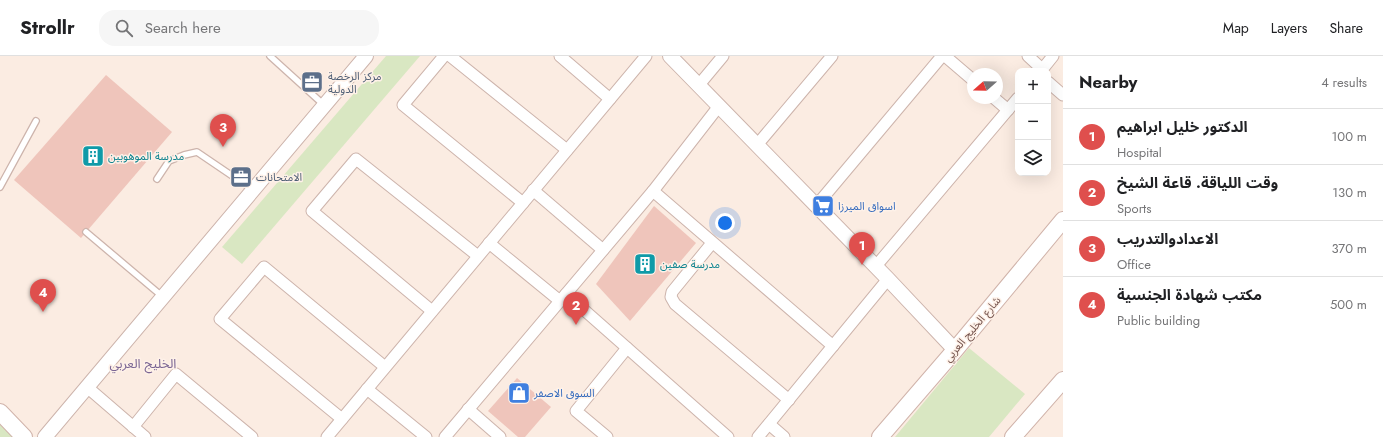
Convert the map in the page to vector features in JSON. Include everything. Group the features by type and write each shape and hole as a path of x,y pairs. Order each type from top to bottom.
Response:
{"main road":[{"name":"شارع الخليج العربي","path":"880,437 955,350 1063,220"},
{"path":"1013,437 1063,380"},
{"path":"0,412 24,437"}],"street":[{"path":"45,437 366,56"},
{"path":"444,56 403,106 523,203"},
{"path":"450,56 567,150"},
{"path":"560,56 610,99"},
{"path":"327,437 646,56"},
{"path":"670,56 876,266 955,350"},
{"path":"698,86 723,56"},
{"path":"757,145 832,56"},
{"path":"816,206 943,56 967,75"},
{"path":"1028,56 1039,68"},
{"path":"1043,68 1053,56"},
{"path":"1051,85 1063,95"},
{"path":"876,266 1015,102"},
{"path":"1001,104 1008,110"},
{"path":"445,437 653,191 719,106"},
{"path":"432,311 312,211 317,205 356,159 478,256"},
{"path":"533,190 603,250"},
{"path":"653,191 833,346"},
{"path":"489,243 563,297 627,348 728,437"},
{"path":"712,243 672,292 671,297 675,304 788,400"},
{"path":"342,419 220,319 264,267 385,367"},
{"path":"758,437 888,279"},
{"path":"607,437 576,411 627,348"},
{"path":"133,427 176,374 252,437"},
{"path":"87,387 145,437"},
{"path":"367,389 426,437"},
{"path":"468,409 500,437"},
{"path":"769,424 784,437"}],"lane":[{"path":"270,56 324,105"},
{"path":"0,187 36,120"},
{"path":"157,179 169,161 197,152 253,190"},
{"path":"86,232 163,297"}],"green space":[{"path":"386,56 420,56 242,264 222,247"},
{"path":"969,348 1025,394 989,437 895,437"},
{"path":"0,423 13,437 0,437"}],"building":[{"name":"مدرسة الموهوبين","path":"106,75 172,132 81,238 14,180"},
{"name":"مدرسة صفين","path":"654,206 696,243 630,321 596,284"},
{"name":"السوق الاصفر","path":"517,378 551,407 525,437 518,437 488,411"}],"place":[{"name":"مركز الرخصة الدولية","path":"312,82"},
{"name":"الاعدادوالتدريب","path":"223,147"},
{"name":"مدرسة الموهوبين","path":"93,156"},
{"name":"الامتحانات","path":"241,177"},
{"name":"اسواق الميرزا","path":"823,206"},
{"name":"مدرسة صفين","path":"645,264"},
{"name":"الدكتور خليل ابراهيم","path":"862,265"},
{"name":"مكتب شهادة الجنسية","path":"43,312"},
{"name":"وقت اللياقة. قاعة الشيخ","path":"576,325"},
{"name":"السوق الاصفر","path":"519,393"}],"district":[{"name":"الخليج العربي","path":"143,363"}]}
